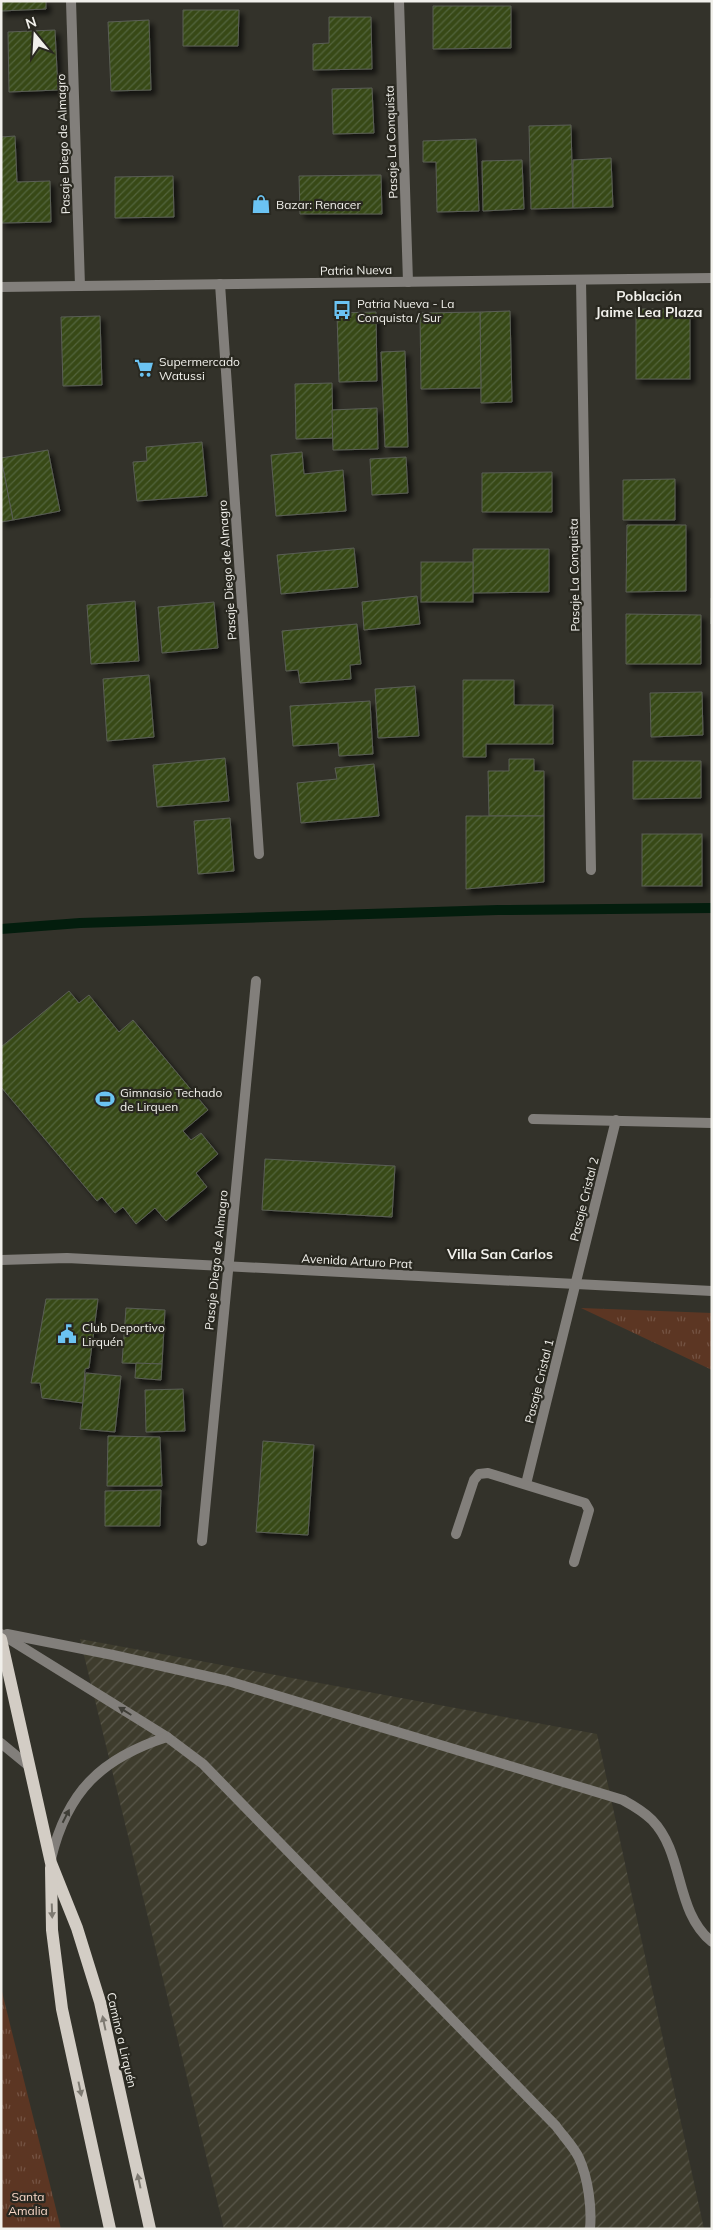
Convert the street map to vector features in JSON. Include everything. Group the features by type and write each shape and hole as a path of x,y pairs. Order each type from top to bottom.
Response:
{"main road":[{"name":"Camino a Lirquén","path":"1,1639 51,1862 78,1928 100,2002 150,2229"},
{"name":"Camino a Lirquén","path":"51,1862 52,1930 62,2009 110,2229"}],"street":[{"name":"Pasaje Diego de Almagro","path":"71,1 80,286"},
{"name":"Pasaje La Conquista","path":"399,1 408,282"},
{"name":"Patria Nueva","path":"1,287 712,278"},
{"name":"Pasaje La Conquista","path":"581,280 591,870"},
{"name":"Pasaje Diego de Almagro","path":"220,284 260,854"},
{"name":"Pasaje Diego de Almagro","path":"202,1541 256,981"},
{"path":"533,1119 712,1123"},
{"name":"Pasaje Cristal 2","path":"576,1284 616,1120"},
{"name":"Avenida Arturo Prat","path":"1,1260 67,1258 712,1291"},
{"name":"Pasaje Cristal 1","path":"526,1484 576,1284"},
{"path":"456,1534 476,1476 488,1473 581,1501 588,1506 588,1515 574,1562"},
{"path":"1,1634 167,1737 203,1764 556,2126 579,2158 587,2186 591,2219 590,2229"},
{"path":"1,1634 112,1655 228,1681 623,1800 639,1809 652,1821 663,1836 687,1909 702,1934 712,1942"},
{"path":"51,1862 56,1838 66,1815 79,1794 95,1775 117,1758 141,1745 167,1737"},
{"path":"1,1743 30,1767"}],"shaded area":[{"path":"80,1639 597,1734 704,2229 224,2229"}],"green space":[{"path":"581,1308 712,1313 712,1370"},
{"name":"Santa Amalia","path":"2,1992 61,2229 1,2229"}],"building":[{"path":"1,1 46,1 46,9 1,11"},
{"path":"433,6 511,6 511,48 433,49"},
{"path":"183,10 239,10 238,46 183,46"},
{"path":"329,17 371,17 372,69 313,70 313,44 329,43"},
{"path":"149,20 151,90 111,91 108,22"},
{"path":"55,30 58,90 9,92 8,32"},
{"path":"372,88 374,133 333,134 332,89"},
{"path":"571,125 573,208 531,209 529,126"},
{"path":"15,136 17,182 50,181 51,222 1,223 1,137"},
{"path":"476,139 479,211 437,212 436,162 423,162 423,141"},
{"path":"611,158 613,207 573,208 573,160"},
{"path":"522,160 524,209 483,211 482,161"},
{"path":"381,175 382,214 300,214 299,176"},
{"path":"173,176 174,217 115,218 115,177"},
{"path":"636,309 690,309 690,379 636,379"},
{"path":"510,311 512,402 481,403 480,312"},
{"path":"376,312 377,381 339,382 337,313"},
{"path":"480,312 481,388 421,389 420,313"},
{"path":"100,316 102,385 63,386 61,317"},
{"path":"405,351 408,447 385,447 381,352"},
{"path":"332,383 333,438 296,439 295,384"},
{"path":"377,408 378,449 333,450 332,410"},
{"path":"202,442 207,496 137,501 133,462 147,461 146,447"},
{"path":"48,450 60,511 13,520 1,458"},
{"path":"302,452 304,474 343,470 346,511 276,516 271,455"},
{"path":"406,457 408,493 372,495 370,459"},
{"path":"1,468 3,468 13,520 1,522"},
{"path":"552,472 552,512 482,512 482,473"},
{"path":"675,479 675,520 623,520 623,480"},
{"path":"627,525 686,525 686,591 626,592"},
{"path":"354,548 358,587 281,594 277,555"},
{"path":"473,549 549,549 549,592 473,593"},
{"path":"421,562 473,562 473,602 421,602"},
{"path":"417,596 420,624 364,630 362,602"},
{"path":"135,601 139,661 91,664 87,605"},
{"path":"214,602 218,648 162,653 158,607"},
{"path":"626,614 701,615 701,664 626,664"},
{"path":"357,624 361,664 350,665 351,679 300,683 298,670 286,671 282,631"},
{"path":"149,675 154,737 107,741 103,679"},
{"path":"463,680 514,680 514,705 553,705 553,744 486,744 486,757 463,757"},
{"path":"415,686 419,736 378,738 375,689"},
{"path":"702,692 703,735 651,737 650,693"},
{"path":"370,701 373,754 339,756 338,743 293,746 290,706"},
{"path":"225,758 229,801 157,807 153,765"},
{"path":"509,759 534,759 534,771 544,771 544,816 489,816 488,771 509,771"},
{"path":"633,761 701,761 701,798 633,799"},
{"path":"374,764 379,816 301,823 297,783 337,779 335,768"},
{"path":"466,816 544,816 544,882 466,889"},
{"path":"230,818 234,871 198,874 194,821"},
{"path":"642,834 702,834 702,886 642,886"},
{"name":"Gimnasio Techado de Lirquen","path":"69,991 79,1003 89,995 119,1032 133,1020 208,1110 183,1131 191,1140 201,1133 218,1154 196,1173 207,1187 166,1221 155,1208 136,1224 123,1207 115,1213 102,1197 97,1201 1,1087 1,1065 3,1063 1,1061 1,1047"},
{"path":"265,1159 395,1166 392,1217 262,1210"},
{"name":"Club Deportivo Lirquén","path":"46,1299 98,1299 89,1368 85,1369 83,1403 42,1398 40,1383 31,1383"},
{"path":"126,1308 165,1310 162,1364 122,1363"},
{"path":"136,1363 162,1364 161,1380 135,1378"},
{"path":"86,1373 121,1376 115,1432 80,1429"},
{"path":"183,1389 185,1431 146,1432 145,1390"},
{"path":"108,1436 160,1437 162,1486 107,1486"},
{"path":"263,1441 314,1445 308,1535 256,1532"},
{"path":"161,1490 160,1526 105,1526 105,1491"}],"waterway":[{"path":"1,929 80,923 498,910 712,908"}],"place":[{"name":"Bazar: Renacer","path":"261,204"},
{"name":"Patria Nueva - La Conquista / Sur","path":"342,310"},
{"name":"Supermercado Watussi","path":"144,368"},
{"name":"Gimnasio Techado de Lirquen","path":"105,1099"},
{"name":"Club Deportivo Lirquén","path":"67,1334"}],"district":[{"name":"Población Jaime Lea Plaza","path":"649,304"},
{"name":"Villa San Carlos","path":"500,1254"}]}
